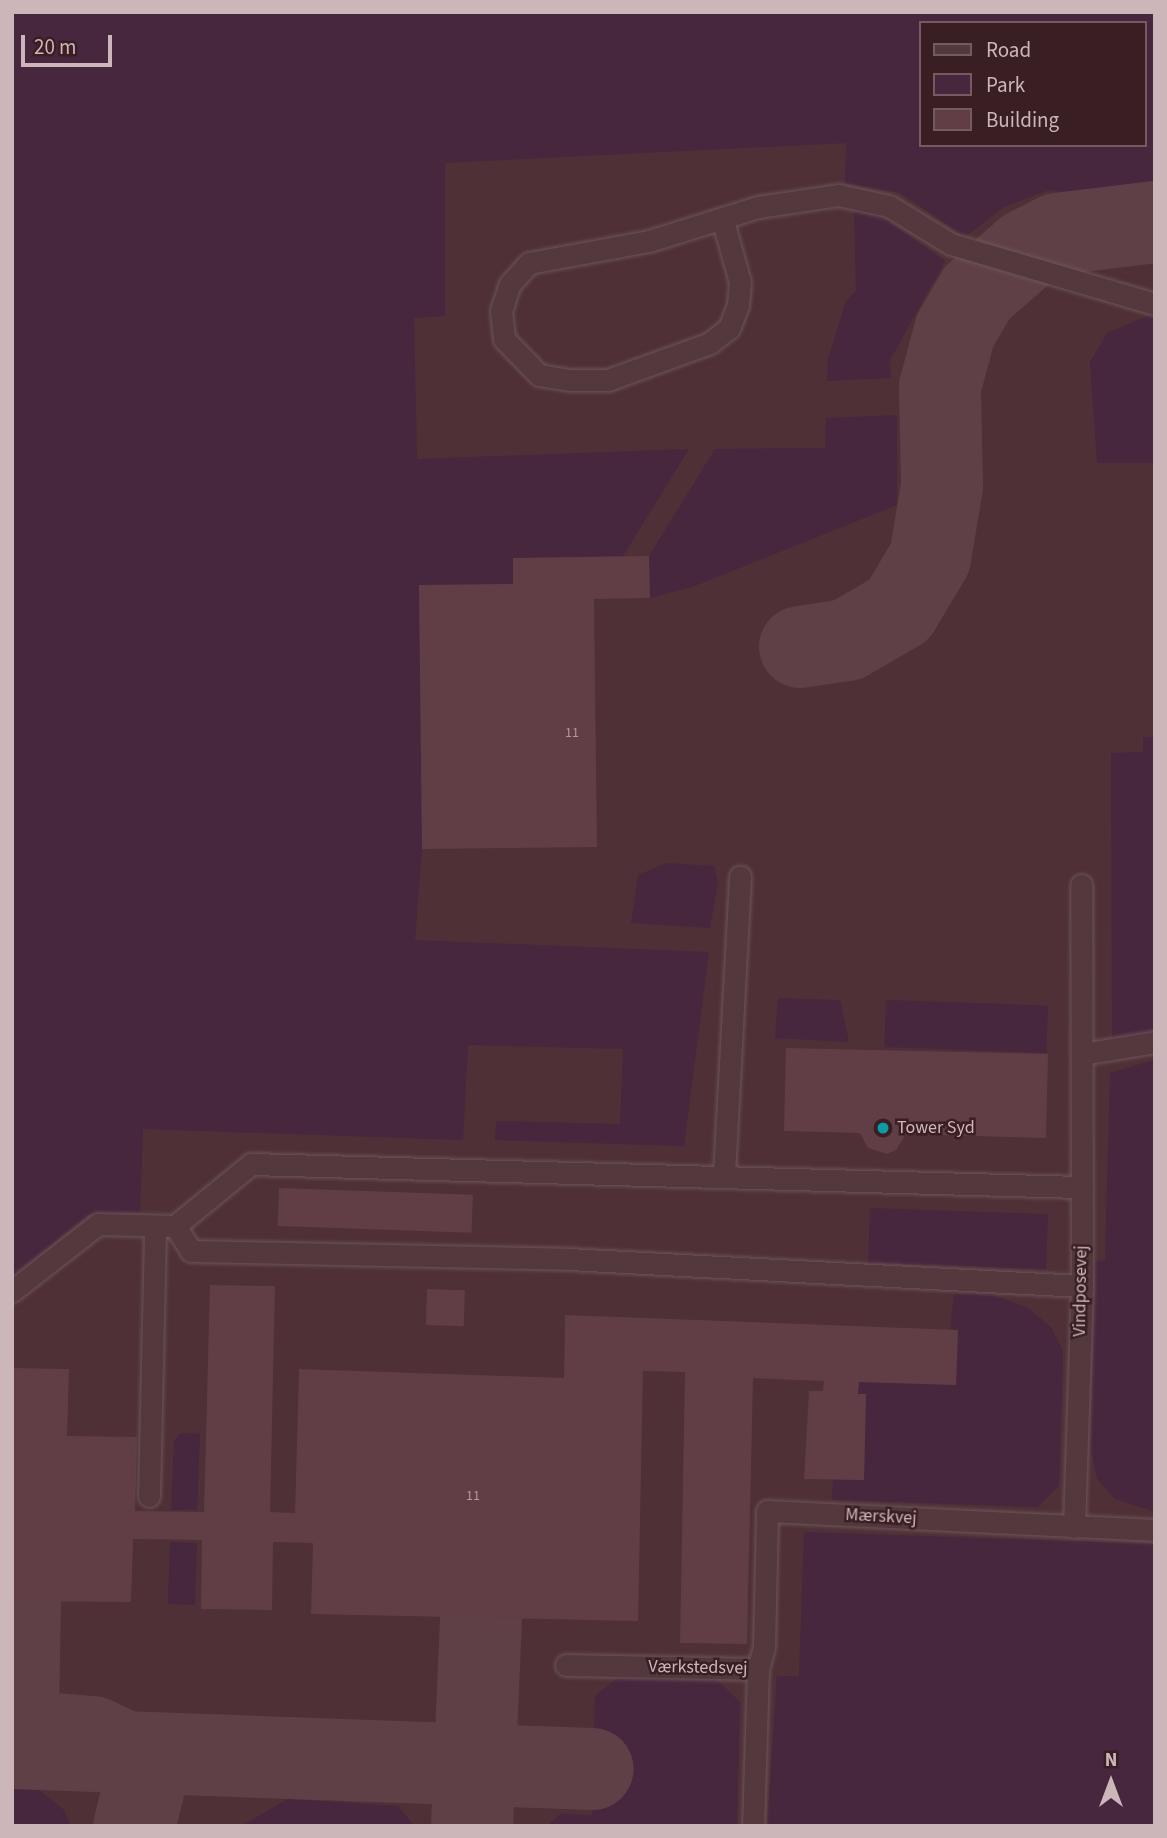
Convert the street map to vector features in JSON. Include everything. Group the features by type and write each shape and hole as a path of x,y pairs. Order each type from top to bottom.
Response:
{"lane":[{"path":"722,218 740,282 738,305 729,328 710,342 608,380 570,380 538,375 504,339 500,311 510,284 529,263 649,241 722,218 758,207 853,196 889,206 951,244 1155,303"},
{"path":"724,1174 740,876"},
{"name":"Vindposevej","path":"1074,1527 1082,1286 1081,886"},
{"path":"1082,1055 1155,1042"},
{"path":"12,1291 98,1224 165,1226 251,1164 724,1174 1082,1187"},
{"path":"165,1226 191,1251 568,1259 1082,1286"},
{"path":"149,1496 165,1226"},
{"name":"Mærskvej","path":"758,1669 764,1647 767,1511 1155,1530"},
{"name":"Værkstedsvej","path":"566,1664 758,1669 753,1826"}],"shaded area":[{"path":"12,12 1155,12 1155,1826 12,1826"}],"green space":[{"path":"12,12 1155,12 1155,184 1071,193 1049,190 1004,207 965,237 900,193 845,183 846,143 445,163 445,316 414,318 417,459 689,449 623,556 513,558 513,584 419,586 422,849 415,940 709,952 684,1146 495,1140 496,1121 620,1124 623,1049 468,1045 463,1140 143,1129 140,1212 88,1215 12,1277"},
{"path":"854,208 880,215 945,261 890,360 891,378 827,381 828,359 846,301 856,291"},
{"path":"1155,313 1155,463 1097,463 1090,362 1107,333"},
{"path":"897,415 897,505 692,587 650,598 649,556 715,449 825,448 826,418"},
{"path":"1143,737 1155,737 1155,1033 1112,1038 1111,753 1143,752"},
{"path":"667,863 714,866 718,882 710,928 631,923 638,875"},
{"path":"778,998 840,1000 849,1042 775,1038"},
{"path":"886,1000 1048,1006 1046,1053 884,1047"},
{"path":"1155,1060 1155,1512 1115,1499 1097,1479 1091,1450 1095,1262 1105,1260 1110,1073"},
{"path":"870,1208 1048,1214 1046,1269 868,1263"},
{"path":"954,1294 989,1294 1007,1300 1028,1308 1051,1327 1063,1351 1059,1486 1038,1507 832,1500 833,1479 864,1480 866,1395 858,1394 859,1382 956,1385 958,1331 950,1329"},
{"path":"180,1433 200,1434 197,1510 171,1510 174,1441"},
{"path":"804,1532 1155,1544 1155,1826 767,1826 777,1676 799,1676"},
{"path":"170,1542 197,1543 195,1605 168,1604"},
{"path":"617,1678 716,1679 740,1702 737,1826 547,1826 561,1814 592,1815 595,1696"},
{"path":"12,1785 34,1786 64,1810 71,1826 12,1826"},
{"path":"288,1799 398,1806 414,1826 241,1826"}],"building":[{"path":"649,556 650,598 594,599 597,847 422,849 419,585 513,584 513,558"},
{"path":"786,1048 1048,1054 1046,1138 906,1134 896,1150 887,1154 868,1148 860,1133 784,1131"},
{"path":"279,1188 473,1195 472,1233 278,1226"},
{"path":"210,1285 275,1286 270,1512 295,1513 299,1369 564,1378 565,1315 958,1330 956,1385 859,1382 858,1394 866,1394 864,1480 804,1479 809,1391 823,1391 824,1381 753,1378 747,1644 680,1643 685,1372 643,1371 638,1621 311,1614 313,1543 273,1542 272,1610 201,1609 202,1540 133,1539 131,1602 12,1601 12,1368 69,1369 67,1436 137,1437 135,1511 204,1512"},
{"path":"427,1289 465,1290 464,1326 426,1325"}],"taxiway":[{"path":"800,647 847,640 899,610 930,558 942,486 940,387 955,331 977,293 1026,250 1057,234 1155,222"},
{"path":"20,1601 18,1721 43,1733 93,1737 137,1758 143,1791 134,1826"},
{"path":"472,1826 481,1618"},
{"path":"12,1748 593,1769"}],"place":[{"name":"Tower Syd","path":"883,1128"}]}
